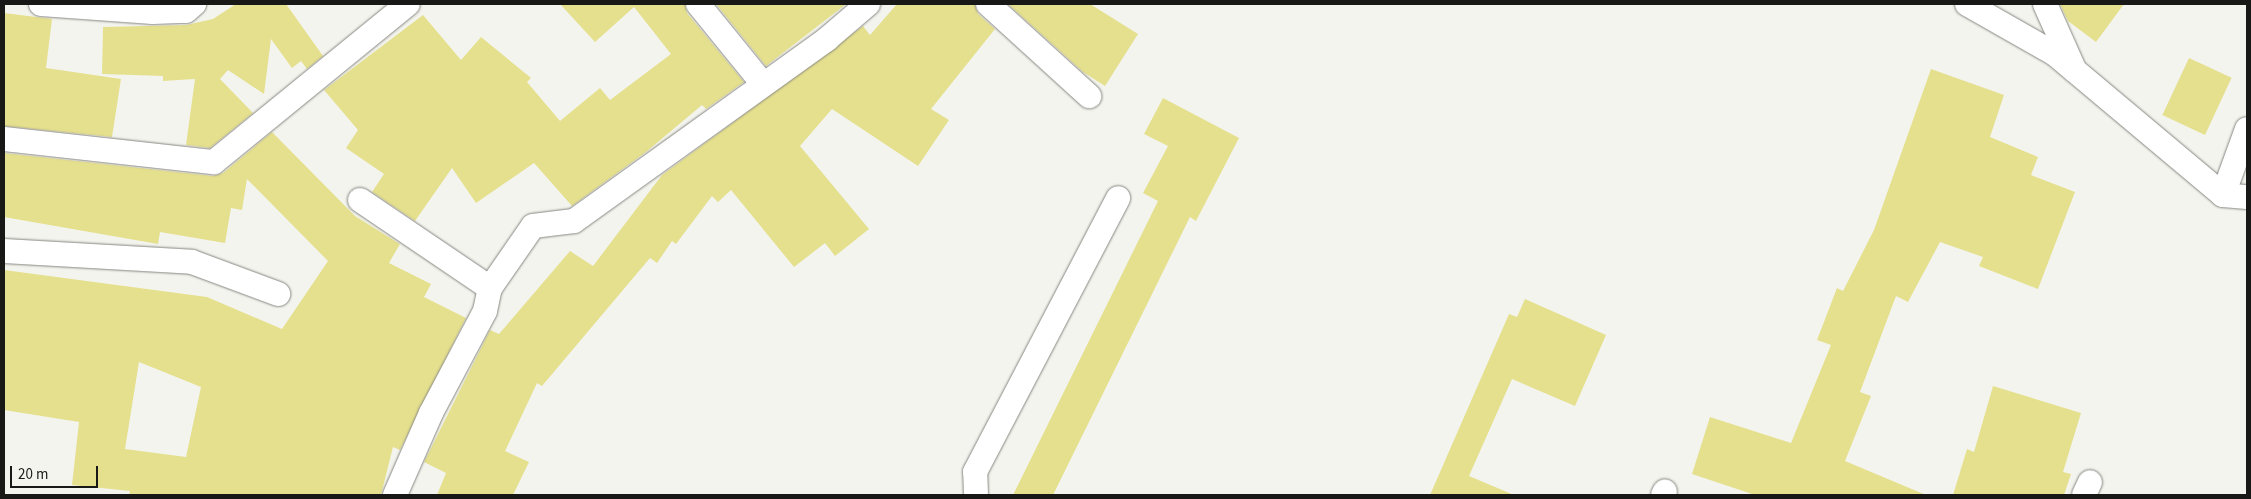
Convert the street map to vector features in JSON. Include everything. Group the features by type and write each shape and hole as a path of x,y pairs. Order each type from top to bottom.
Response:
{"street":[{"path":"41,4 153,12 186,11 194,4"},
{"path":"4,138 214,162 408,4"},
{"path":"698,4 763,84"},
{"path":"988,4 1089,96"},
{"path":"1967,4 2055,54 2223,195 2247,198"},
{"path":"2044,4 2075,71"},
{"path":"395,495 431,412 485,311 490,288 533,226 574,221 763,84 860,6"},
{"path":"2223,195 2247,129"},
{"path":"976,495 976,472 1118,198"},
{"path":"360,200 490,288"},
{"path":"4,251 192,262 278,294"}],"building":[{"path":"236,4 286,4 323,56 307,69 301,61 292,68 271,39 264,94 228,70 220,79 253,113 210,148 186,145 195,79 163,81 163,76 102,74 103,27 186,25 213,19"},
{"path":"560,4 685,4 687,13 744,82 706,109 702,105 646,152 572,206 534,163 476,203 452,168 415,221 372,192 384,174 346,148 358,130 324,90 423,15 461,60 481,37 531,78 527,82 560,121 600,88 610,100 671,54 634,7 595,42"},
{"path":"716,4 844,4 845,5 766,66"},
{"path":"897,4 975,4 978,14 995,29 931,109 949,120 918,166 832,109 800,146 869,229 835,256 825,243 794,267 731,190 718,202 712,196 676,244 672,241 657,263 650,258 542,386 537,383 505,451 529,462 513,495 437,495 446,473 424,462 490,330 499,334 570,251 593,266 662,175 863,26 870,35"},
{"path":"1008,4 1090,4 1138,34 1105,86 1083,72"},
{"path":"2060,4 2124,4 2096,42 2068,21"},
{"path":"4,13 52,19 46,68 121,79 112,137 4,126"},
{"path":"2189,58 2232,78 2205,135 2162,115"},
{"path":"1931,69 2004,95 1990,137 2038,157 2031,175 2075,192 2038,289 1979,266 1983,257 1940,242 1908,302 1896,296 1860,392 1871,396 1845,461 1926,495 1755,495 1692,474 1710,417 1791,443 1831,345 1817,340 1837,288 1843,291 1874,230"},
{"path":"1163,98 1239,138 1196,221 1190,217 1053,495 1013,495 1158,201 1143,193 1168,146 1144,134"},
{"path":"272,132 355,216 400,244 389,263 431,284 424,297 466,318 400,450 393,447 381,495 129,495 130,491 72,485 79,422 4,410 4,270 207,297 282,329 328,261 247,179 242,210 231,208 225,243 160,232 158,244 4,217 4,153 213,176 223,173","holes":["139,362 201,387 186,457 125,449"]},
{"path":"1525,299 1606,335 1575,406 1512,379 1469,476 1514,495 1430,495 1509,314 1517,317"},
{"path":"1993,386 2081,413 2063,472 2071,474 2064,495 1953,495 1967,449 1974,452"}]}
